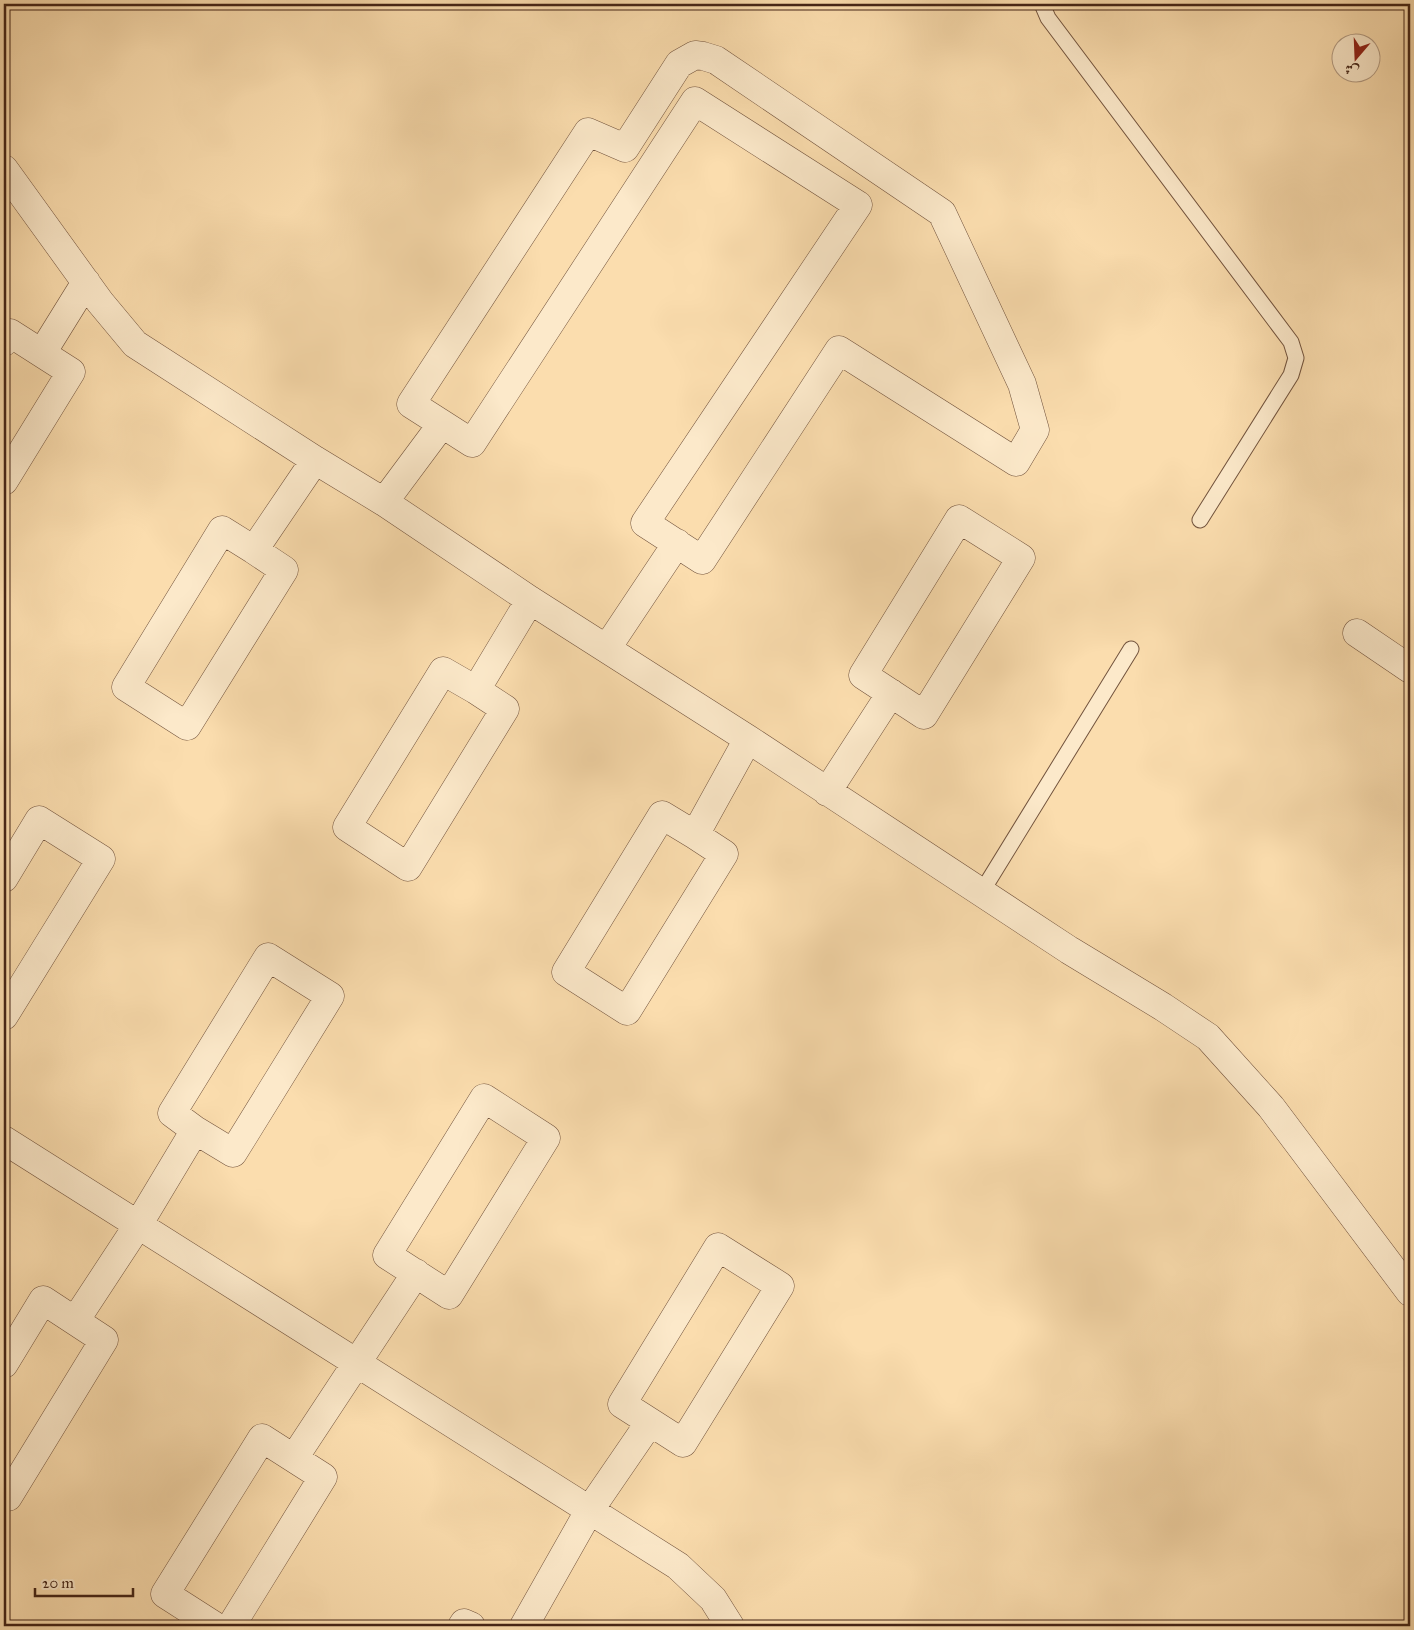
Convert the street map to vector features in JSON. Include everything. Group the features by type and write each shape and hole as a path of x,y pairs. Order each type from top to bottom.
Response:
{"street":[{"path":"695,55 716,60 942,213 1022,384 1034,430 1016,462 840,350 702,560 677,543 645,523 858,205 694,101 472,443 412,404 588,132 624,148 679,64 695,55"},
{"path":"4,169 86,282 135,344 314,460 384,502 530,600 607,648 981,893 1208,1037 1271,1108 1410,1292"},
{"path":"42,353 86,282"},
{"path":"4,342 10,333 71,372 4,481"},
{"path":"384,502 442,424"},
{"path":"254,550 314,460"},
{"path":"959,519 1021,558 924,715 891,693 863,675 959,519"},
{"path":"222,530 254,550 284,570 187,726 126,687 222,530"},
{"path":"607,648 677,543"},
{"path":"476,690 530,600"},
{"path":"1357,633 1410,669"},
{"path":"443,670 476,690 505,709 408,867 347,827 443,670"},
{"path":"827,792 891,693"},
{"path":"694,835 748,740"},
{"path":"662,815 694,835 724,854 627,1011 566,972 662,815"},
{"path":"4,878 39,820 100,859 4,1016"},
{"path":"268,957 330,996 233,1153 195,1130 172,1114 268,957"},
{"path":"484,1098 546,1138 449,1295 416,1273 388,1255 484,1098"},
{"path":"75,1321 138,1225 195,1130"},
{"path":"4,1140 678,1566 713,1600 730,1626"},
{"path":"718,1247 780,1286 683,1443 650,1422 622,1404 718,1247"},
{"path":"294,1458 416,1273"},
{"path":"4,1364 43,1300 104,1340 8,1497 4,1494"},
{"path":"524,1626 589,1511 650,1422"},
{"path":"214,1626 165,1594 262,1438 323,1477 232,1626"},
{"path":"462,1626 464,1622 470,1626"}],"lane":[{"path":"1042,4 1048,18 1291,342 1296,358 1291,374 1200,520"},
{"path":"981,893 1131,649"}]}
